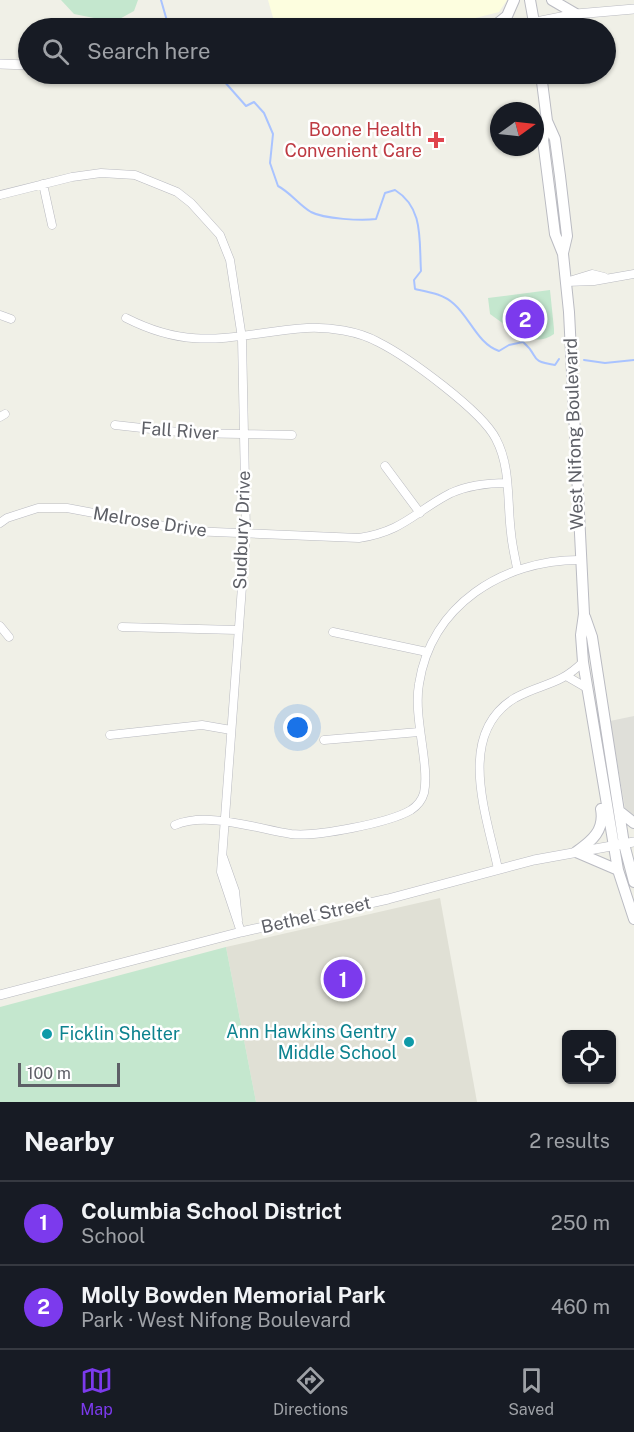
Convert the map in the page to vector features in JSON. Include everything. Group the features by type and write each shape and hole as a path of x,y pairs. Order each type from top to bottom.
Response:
{"main road":[{"path":"504,18 514,0"},
{"path":"530,0 534,18"},
{"path":"552,0 576,14 571,18"},
{"name":"West Nifong Boulevard","path":"542,84 547,121 555,139 565,214 567,236 563,254"},
{"name":"West Nifong Boulevard","path":"547,121 543,140 555,234 563,254 571,343 579,560 584,614 581,635 583,662 599,765 634,879"},
{"path":"548,177 556,189 559,211 565,214"},
{"name":"West Nifong Boulevard","path":"584,614 592,637 624,844 618,870 634,919"},
{"path":"576,852 592,841 599,830 602,816 595,774 599,765"},
{"path":"619,810 634,823"},
{"path":"576,852 618,870"}],"street":[{"path":"561,18 576,14 634,9"},
{"path":"0,64 18,65"},
{"name":"Sudbury Drive","path":"0,195 101,173 135,175 177,192 203,214 220,235 230,260 242,338 246,532 222,855 224,885 241,932"},
{"path":"43,184 52,225"},
{"path":"566,282 577,276 592,274 605,277 634,274"},
{"path":"0,315 11,319"},
{"path":"126,318 152,331 178,337 242,338 310,328 331,329 377,340 484,420 497,439 504,459 517,568"},
{"name":"Fall River","path":"115,425 187,433 292,435"},
{"path":"386,466 420,513"},
{"name":"Melrose Drive","path":"0,524 7,518 38,508 67,508 191,531 358,537 383,534 452,493 483,483 507,483"},
{"path":"175,825 196,820 224,822 294,834 376,823 401,814 420,802 424,794 418,685 427,652 447,617 475,590 517,568 564,560 579,560"},
{"path":"0,626 9,637"},
{"path":"122,627 237,630"},
{"path":"333,632 427,652"},
{"path":"498,869 479,770 479,750 484,734 492,719 514,699 568,677 583,662"},
{"path":"568,677 587,688"},
{"path":"110,735 202,725 231,730"},
{"path":"324,740 419,732"},
{"name":"Bethel Street","path":"0,995 241,932 388,899 498,869 624,844"}],"shaded area":[{"path":"61,0 138,0 134,11 121,18 94,18 74,14"},
{"path":"268,0 507,0 499,12 475,18 273,18"},
{"path":"550,290 554,334 546,338 537,339 521,335 490,314 488,298"},
{"path":"634,716 634,820 625,808 610,721"},
{"path":"440,898 477,1102 256,1102 226,947"},
{"path":"226,947 256,1102 0,1102 0,1007"}],"water":[{"path":"536,302 543,309 545,317 539,324 531,325 525,320 512,316 511,307 519,303"}],"waterway":[{"path":"161,0 166,18"},
{"path":"227,84 246,106 254,102 264,113 273,134 270,163 278,186 311,212 353,220 376,219 385,193 395,190 411,206 418,226 421,271 414,280 415,289 436,294 450,301 460,310 485,343 492,348 499,351 509,345 523,342 541,362 555,365 559,359"},
{"path":"584,360 605,363 634,360"}],"place":[{"name":"Boone Health Convenient Care","path":"436,140"},
{"name":"Molly Bowden Memorial Park","path":"525,319"},
{"name":"Columbia School District","path":"343,979"},
{"name":"Ficklin Shelter","path":"47,1034"},
{"name":"Ann Hawkins Gentry Middle School","path":"409,1042"}]}
